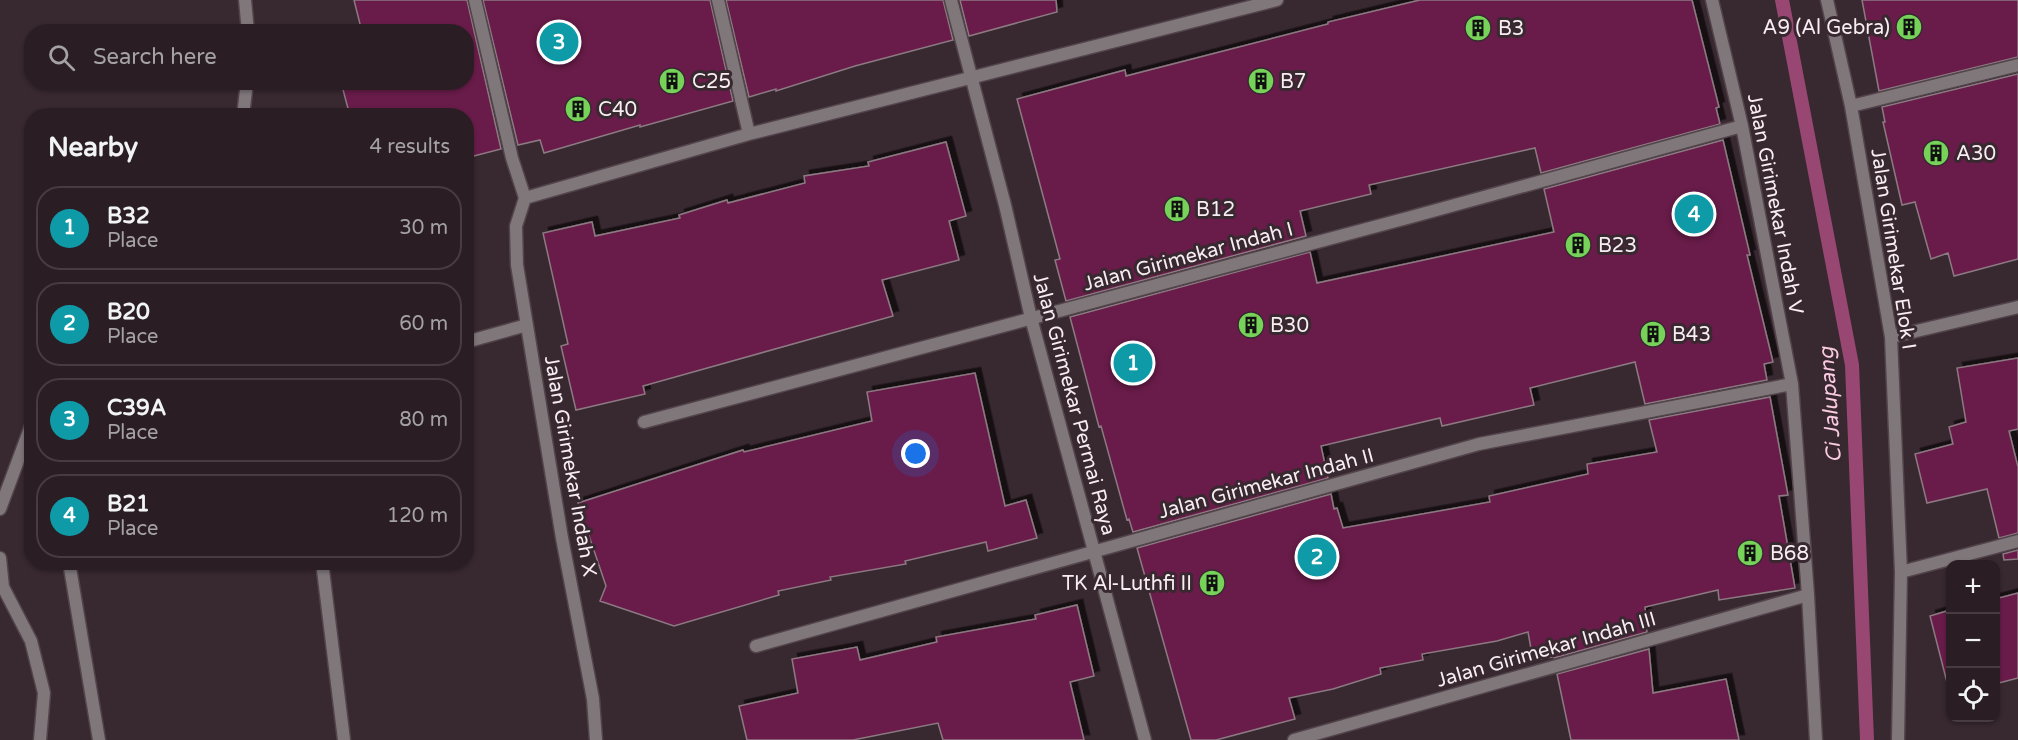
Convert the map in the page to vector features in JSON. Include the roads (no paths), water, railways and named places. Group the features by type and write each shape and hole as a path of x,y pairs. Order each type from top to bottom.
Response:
{"street":[{"path":"245,0 247,24"},
{"path":"475,0 512,158 525,198 749,134 972,77 1232,6 1277,0"},
{"path":"718,0 749,134"},
{"name":"Jalan Girimekar Permai Raya","path":"951,0 1031,318 1144,740"},
{"name":"Jalan Girimekar Indah V","path":"1712,0 1742,126 1792,384 1816,740"},
{"name":"Jalan Girimekar Elok I","path":"1827,0 1851,105 1891,337 1901,572 1898,740"},
{"path":"1851,105 2018,65"},
{"path":"244,108 246,90"},
{"name":"Jalan Girimekar Indah I","path":"644,422 1742,126"},
{"name":"Jalan Girimekar Indah X","path":"525,198 516,226 517,266 562,538 593,699 596,740"},
{"path":"1891,337 2018,307"},
{"path":"474,340 527,325"},
{"name":"Jalan Girimekar Indah II","path":"756,646 1479,444 1792,384"},
{"path":"0,508 24,444"},
{"path":"1901,572 2018,541"},
{"path":"0,558 3,587 31,641 44,693 40,740"},
{"path":"70,570 99,740"},
{"path":"323,570 344,740"},
{"name":"Jalan Girimekar Indah III","path":"1294,740 1808,595"}],"waterway":[{"name":"Ci Jalupang","path":"1782,0 1852,365 1867,740"}],"place":[{"name":"A9 (Al Gebra)","path":"1909,27"},
{"name":"B3","path":"1478,28"},
{"name":"C39A","path":"559,42"},
{"name":"C25","path":"672,81"},
{"name":"B7","path":"1261,81"},
{"name":"C40","path":"578,109"},
{"name":"A30","path":"1936,153"},
{"name":"B12","path":"1177,209"},
{"name":"B21","path":"1694,214"},
{"name":"B23","path":"1578,245"},
{"name":"B30","path":"1251,325"},
{"name":"B43","path":"1653,334"},
{"name":"B32","path":"1133,363"},
{"name":"B68","path":"1750,553"},
{"name":"B20","path":"1317,557"},
{"name":"TK Al-Luthfi II","path":"1212,583"}]}
